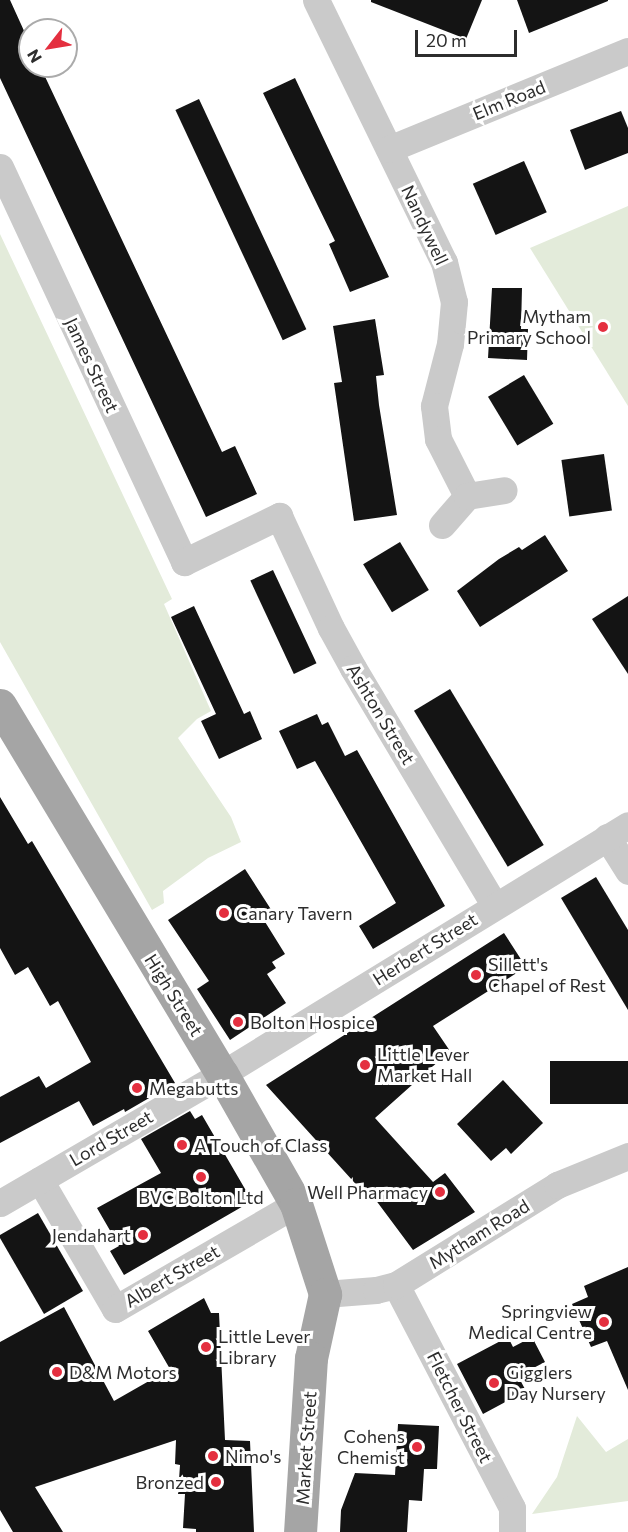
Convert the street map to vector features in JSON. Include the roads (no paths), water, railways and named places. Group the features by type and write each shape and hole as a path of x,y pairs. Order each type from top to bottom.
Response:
{"main road":[{"name":"High Street","path":"0,705 222,1074 296,1204 325,1294"},
{"name":"Market Street","path":"300,1532 311,1358 325,1294"}],"street":[{"name":"Nandywell","path":"315,0 444,261 454,302 450,344 434,406 438,439 467,496"},
{"name":"Elm Road","path":"389,149 628,51"},
{"name":"James Street","path":"0,167 184,562 279,516"},
{"path":"442,525 467,496 504,490"},
{"name":"Ashton Street","path":"279,516 347,658 495,906"},
{"path":"617,831 628,871"},
{"name":"Herbert Street","path":"222,1074 617,831"},
{"name":"Lord Street","path":"0,1203 222,1074"},
{"name":"Mytham Road","path":"325,1294 376,1290 396,1285 557,1185 628,1156"},
{"name":"Albert Street","path":"40,1180 115,1309 296,1204"},
{"name":"Fletcher Street","path":"396,1285 512,1508 512,1532"}],"place":[{"name":"Mytham Primary School","path":"603,327"},
{"name":"Canary Tavern","path":"224,913"},
{"name":"Sillett's Chapel of Rest","path":"476,975"},
{"name":"Bolton Hospice","path":"238,1022"},
{"name":"Little Lever Market Hall","path":"365,1065"},
{"name":"Megabutts","path":"137,1088"},
{"name":"A Touch of Class","path":"182,1145"},
{"name":"BVC Bolton Ltd","path":"201,1177"},
{"name":"Well Pharmacy","path":"440,1192"},
{"name":"Jendahart","path":"143,1235"},
{"name":"Springview Medical Centre","path":"604,1322"},
{"name":"Little Lever Library","path":"206,1347"},
{"name":"D&M Motors","path":"57,1372"},
{"name":"Gigglers Day Nursery","path":"494,1383"},
{"name":"Cohens Chemist","path":"417,1447"},
{"name":"Nimo's","path":"213,1456"},
{"name":"Bronzed","path":"216,1482"}]}
